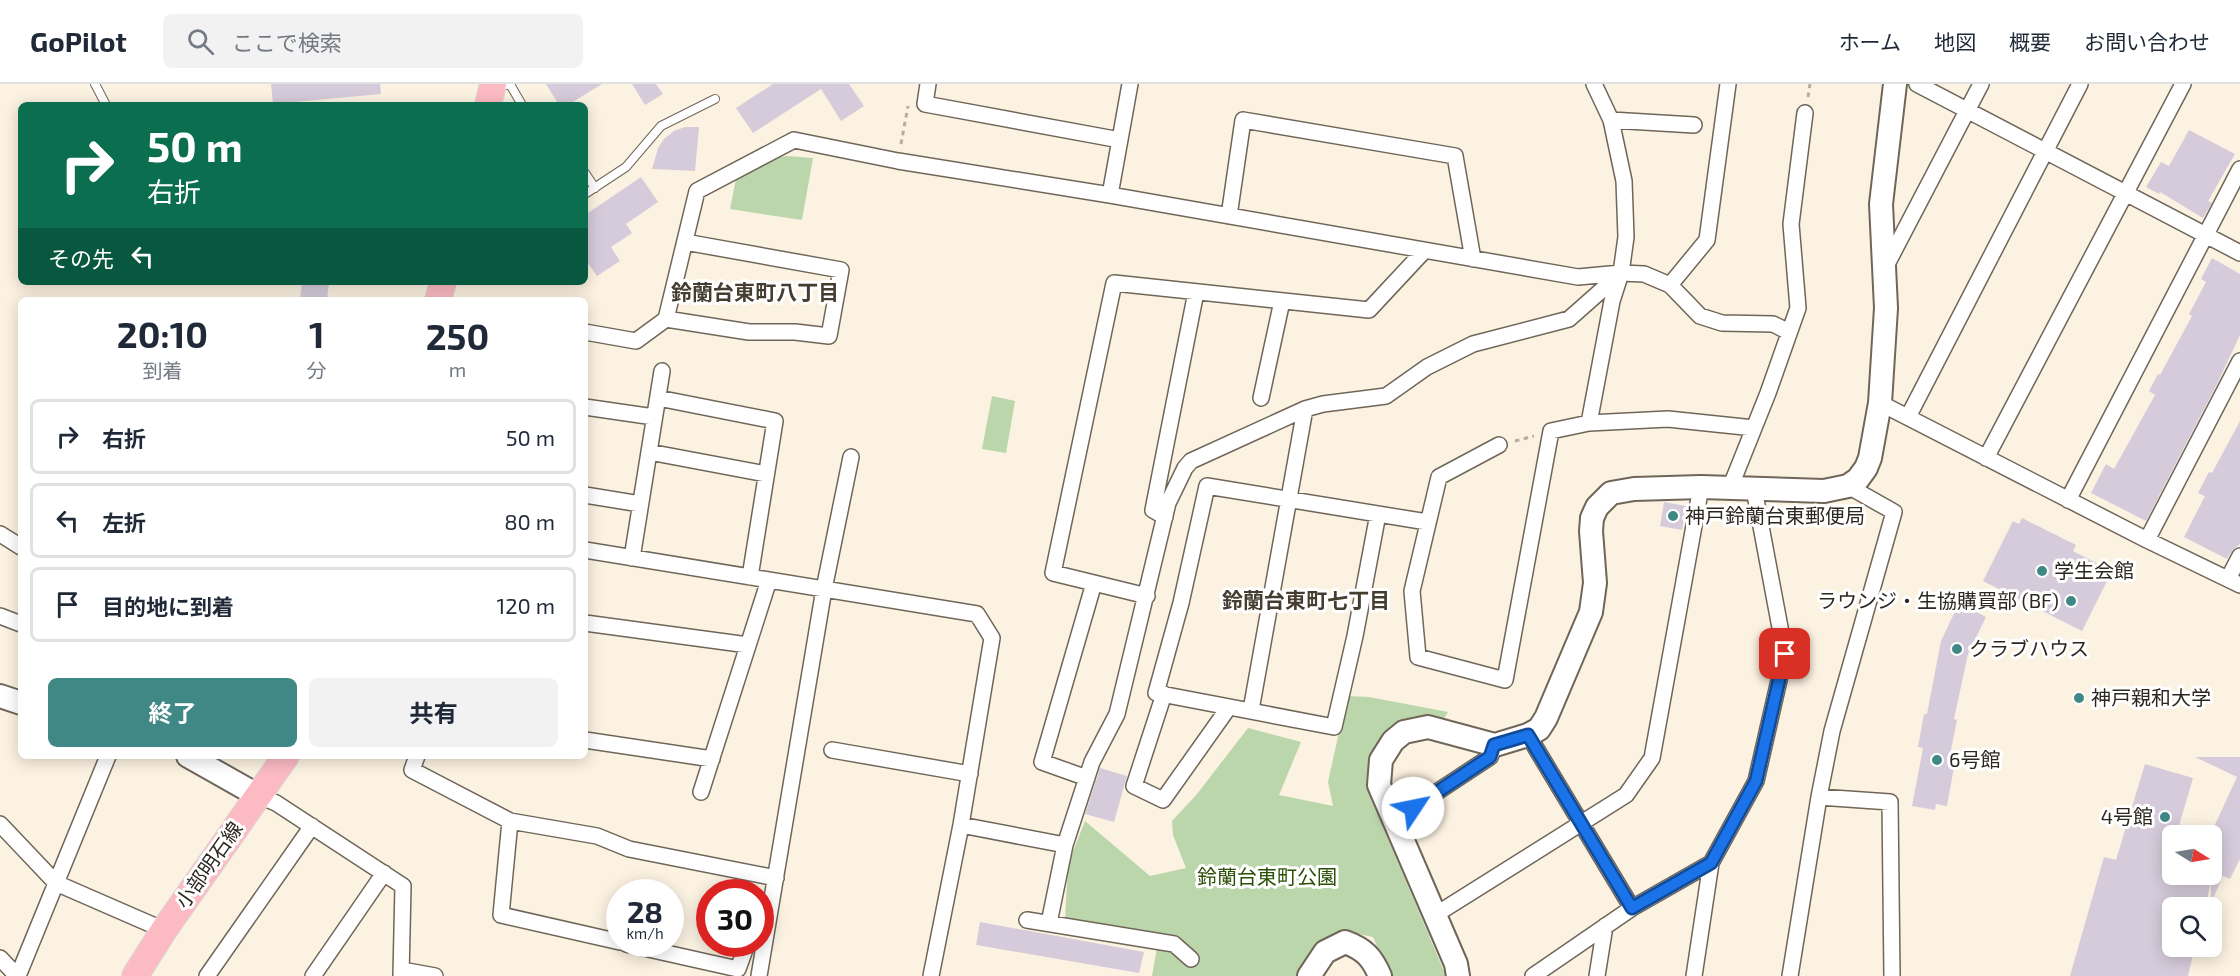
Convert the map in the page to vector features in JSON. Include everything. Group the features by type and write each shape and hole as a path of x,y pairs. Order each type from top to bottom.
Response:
{"main road":[{"path":"489,102 493,84"},
{"name":"小部明石線","path":"136,975 164,930 284,759"}],"street":[{"path":"928,84 925,104 1120,140"},
{"path":"1110,195 1130,84"},
{"path":"1589,423 1612,301 1621,273 1626,237 1624,181 1611,120 1594,84"},
{"path":"1670,285 1707,240 1728,84"},
{"path":"1458,976 1456,964 1379,785 1381,760 1398,736 1404,732 1428,727 1494,745 1528,735 1539,729 1546,718 1591,612 1595,583 1592,518 1597,507 1611,493 1621,490 1701,488 1824,491 1848,486 1858,479 1870,458 1880,403 1886,308 1881,204 1895,84"},
{"path":"1917,84 2240,253"},
{"path":"1884,270 1981,84"},
{"path":"1908,417 2080,84"},
{"path":"1986,458 2184,84"},
{"path":"1730,488 1790,332 1797,308 1791,224 1805,113"},
{"path":"1229,216 1243,120 1455,156 1473,259"},
{"path":"1611,120 1694,125"},
{"path":"588,333 636,341 666,319 697,191 795,140 898,161 1110,195 1578,278 1621,273 1644,274 1670,285 1700,316 1722,323 1773,324 1790,332"},
{"path":"2068,500 2240,169"},
{"path":"666,319 749,332 795,332 829,336 841,270 686,243"},
{"path":"1147,596 1053,573 1114,284 1369,310 1424,250"},
{"path":"1049,923 1065,845 1092,762 1117,714 1168,503 1185,468 1191,461 1305,409 1323,404 1386,396 1427,367 1473,344 1569,319 1621,273"},
{"path":"1165,517 1153,510 1196,292"},
{"path":"1261,398 1282,301"},
{"path":"2147,540 2240,362"},
{"path":"632,558 662,371"},
{"path":"658,399 775,421 750,577"},
{"path":"1880,403 2234,582 2240,556"},
{"path":"588,407 654,417"},
{"path":"1251,710 1305,409"},
{"path":"1499,445 1439,477 1412,591 1418,657 1505,680 1551,432 1589,423 1668,419 1754,428"},
{"path":"649,452 766,474"},
{"path":"774,887 824,589 851,457"},
{"path":"1378,514 1355,636 1334,727 1156,693 1181,603 1206,486 1290,498 1427,522"},
{"path":"1790,976 1832,731 1894,512 1848,486"},
{"path":"1435,915 1626,795 1652,758 1701,488"},
{"path":"1694,976 1711,863 1756,781 1785,654 1754,489"},
{"path":"588,495 640,504"},
{"path":"0,534 18,545"},
{"path":"588,551 977,614 992,638 934,976"},
{"path":"701,792 769,580"},
{"path":"1087,778 1042,762 1094,583"},
{"path":"0,616 18,623"},
{"path":"588,623 748,645"},
{"path":"1164,694 1134,786 1163,800 1229,707"},
{"path":"0,696 18,702"},
{"path":"1528,735 1632,908"},
{"path":"588,740 712,759"},
{"path":"1394,821 1490,757 1494,745"},
{"path":"832,750 970,774"},
{"path":"9,970 56,883 107,759"},
{"path":"193,759 257,795 276,803 403,886 402,973 435,976"},
{"path":"416,759 412,770 510,821 597,836 629,849 776,878"},
{"path":"1819,798 1890,802 1892,976"},
{"path":"510,821 501,915 606,939"},
{"path":"0,824 56,883 164,930"},
{"path":"961,825 1065,845"},
{"path":"207,976 312,826"},
{"path":"1533,976 1632,908 1711,863"},
{"path":"313,976 384,873"},
{"path":"1027,920 1174,944 1191,959"},
{"path":"1597,976 1605,926"},
{"path":"1309,976 1325,952 1346,942 1362,948 1376,966 1380,976"},
{"path":"684,957 738,969 742,957"},
{"path":"759,976 761,957"}],"lane":[{"path":"95,84 104,102"},
{"path":"504,84 511,86 520,102"},
{"path":"588,192 626,167 661,126 715,99"},
{"path":"588,178 594,188"}],"path":[{"path":"898,161 908,106"},
{"path":"1499,445 1551,432"}],"green space":[{"path":"776,157 813,158 802,220 730,209 736,179"},
{"path":"992,396 1015,401 1006,453 982,449"},
{"name":"鈴蘭台東町公園","path":"1347,696 1369,697 1448,712 1442,722 1381,739 1368,765 1368,792 1446,976 1390,976 1373,937 1349,932 1314,945 1300,976 1152,976 1159,936 1065,920 1068,864 1085,821 1150,876 1186,868 1173,835 1172,821 1197,794 1248,728 1301,742 1279,795 1333,806 1328,782"}],"building":[{"path":"271,84 380,84 381,94 273,102"},
{"path":"546,84 602,84 573,102 557,102"},
{"path":"632,84 656,84 663,94 645,105"},
{"path":"773,84 849,84 864,106 841,121 821,89 753,133 736,108"},
{"path":"685,127 699,127 695,171 652,169 658,148 664,139 674,131"},
{"path":"2189,130 2235,154 2208,201 2212,203 2203,218 2160,192 2159,194 2146,187 2161,162 2169,166"},
{"path":"641,177 658,202 626,224 632,233 611,247 620,261 597,276 588,263 588,213"},
{"path":"2212,258 2240,274 2240,335 2146,521 2091,493 2106,464 2114,469 2155,395 2149,391 2192,316 2189,314 2206,282 2201,279"},
{"path":"302,285 329,285 327,297 300,297"},
{"path":"2240,421 2240,544 2227,559 2184,537 2205,496 2198,493 2209,472 2212,473"},
{"path":"1664,502 1686,506 1682,530 1660,526"},
{"path":"2022,518 2076,545 2073,551 2112,571 2082,631 1983,581 2013,521 2019,524"},
{"path":"1959,603 1986,617 1968,654 1954,719 1957,720 1950,755 1956,756 1947,806 1936,804 1935,810 1912,806 1923,748 1918,747 1941,641"},
{"path":"2195,757 2240,757 2240,859 2230,879 2223,876 2222,878 2222,825 2215,825 2237,777"},
{"path":"2145,764 2193,778 2179,825 2162,825 2162,885 2210,885 2207,897 2162,897 2162,957 2192,957 2188,976 2070,976 2104,857 2116,860"},
{"path":"1100,768 1127,776 1114,822 1085,814"},
{"path":"2211,885 2219,885 2214,897 2211,897"},
{"path":"980,922 1144,952 1139,973 976,945"}],"place":[{"name":"神戸鈴蘭台東郵便局","path":"1673,516"},
{"name":"学生会館","path":"2042,571"},
{"name":"ラウンジ・生協購買部 (BF)","path":"2071,601"},
{"name":"クラブハウス","path":"1957,649"},
{"name":"神戸親和大学","path":"2079,698"},
{"name":"6号館","path":"1937,760"},
{"name":"4号館","path":"2165,817"}],"district":[{"name":"鈴蘭台東町八丁目","path":"755,293"},
{"name":"鈴蘭台東町七丁目","path":"1306,601"}],"route":[{"path":"1413,808 1490,757 1494,745 1528,735 1632,908 1711,863 1756,781 1785,654"}]}
